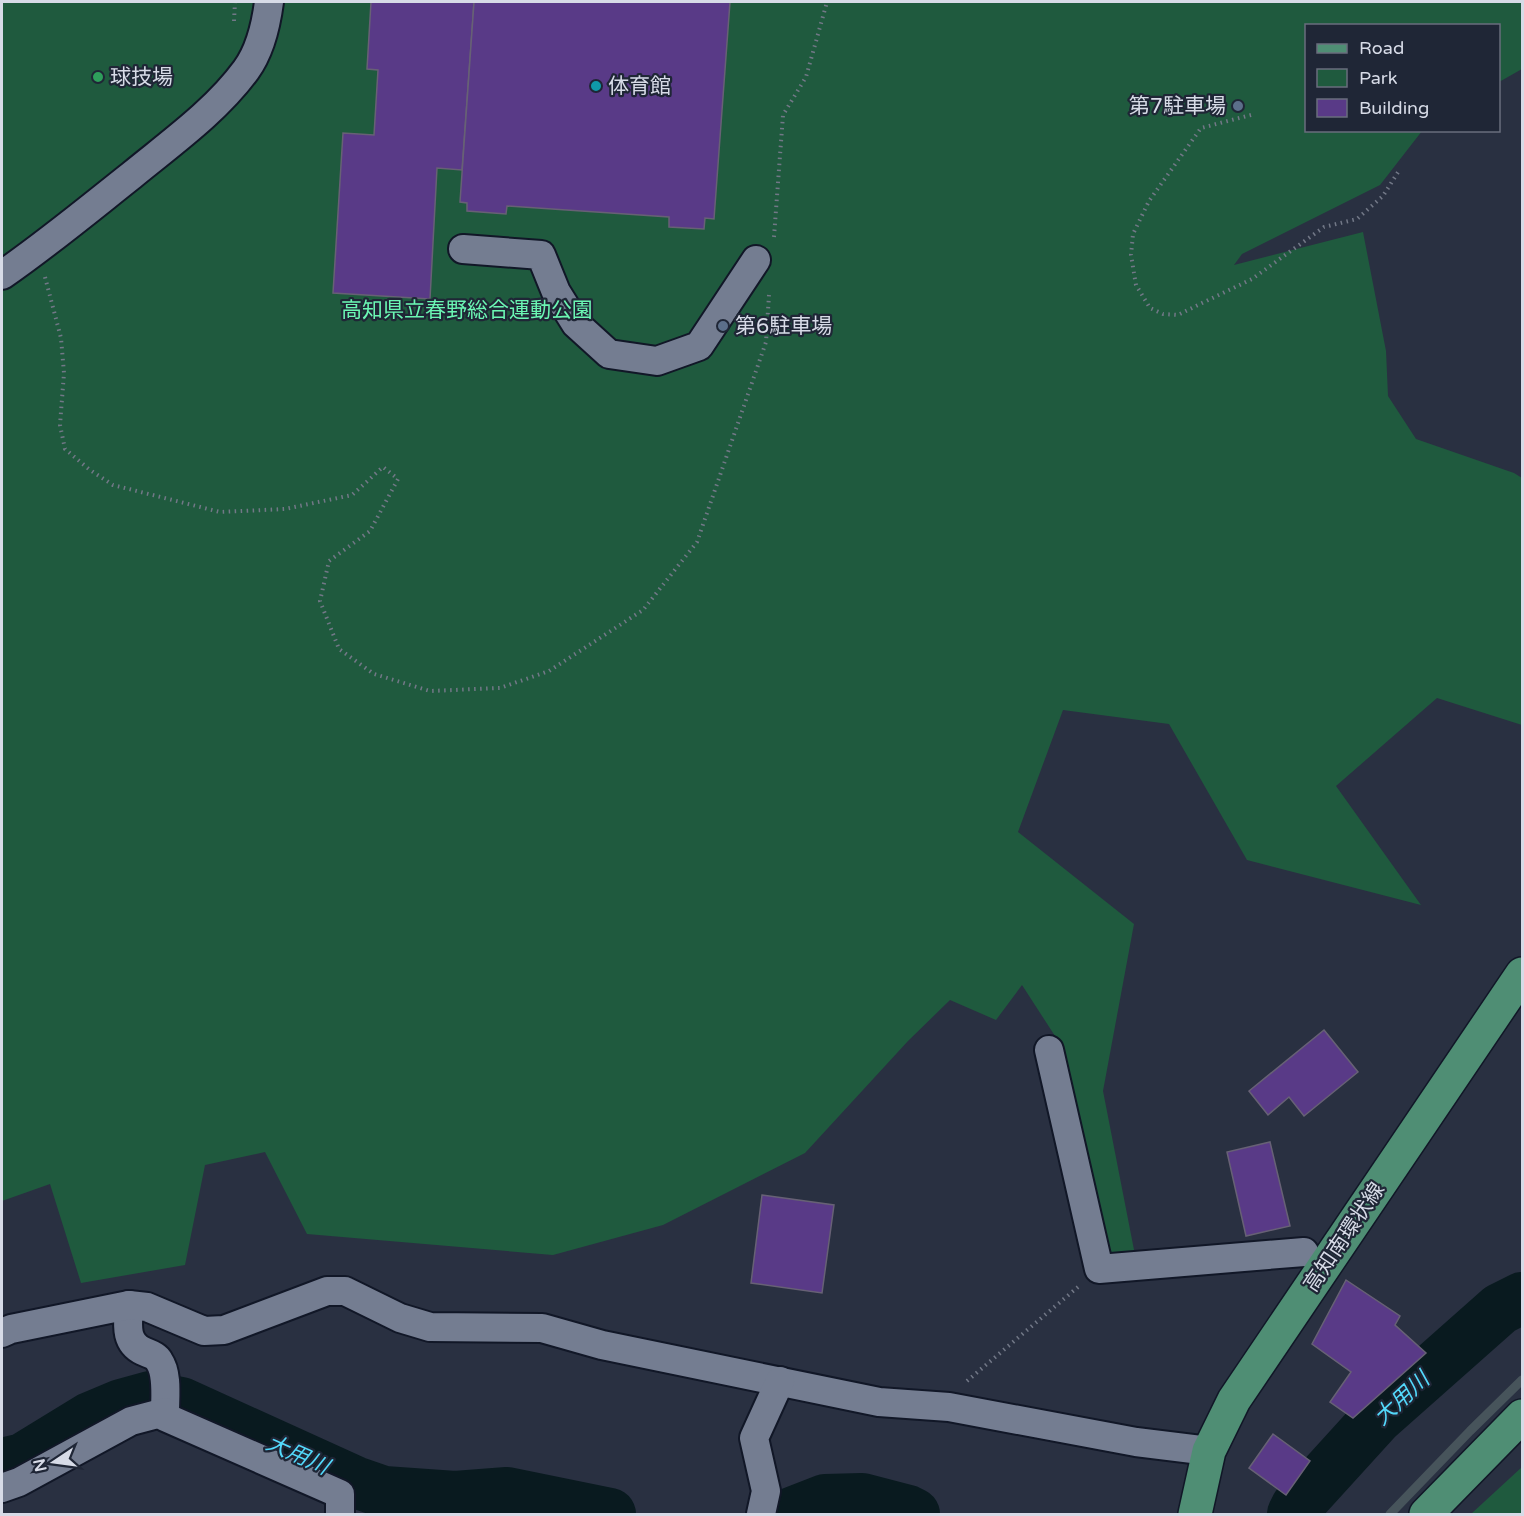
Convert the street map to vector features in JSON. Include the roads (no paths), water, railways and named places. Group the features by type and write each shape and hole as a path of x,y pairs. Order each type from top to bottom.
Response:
{"main road":[{"name":"高知南環状線","path":"1195,1515 1209,1451 1234,1400 1522,974"},
{"path":"1426,1515 1522,1416"}],"street":[{"path":"2,275 69,225 220,100 248,69 264,34 269,2"},
{"path":"463,249 541,255 556,292 576,324 609,354 657,361 699,346 765,253"},
{"path":"1048,1050 1099,1269 1304,1252"},
{"path":"2,1333 11,1329 129,1305 147,1307 204,1330 224,1330 327,1291 345,1291 400,1318 430,1327 542,1328 602,1345 879,1402 936,1406 1136,1442 1209,1451"},
{"path":"129,1305 128,1334 131,1341 137,1348 157,1357 164,1373 165,1417 340,1494 340,1515"},
{"path":"761,1515 766,1491 754,1438 780,1381"},
{"path":"2,1488 19,1482 131,1421 165,1399"}],"waterway":[{"name":"大用川","path":"1293,1514 1297,1506 1377,1418 1500,1309 1522,1298"},
{"path":"1390,1514 1522,1380"},
{"name":"大用川","path":"2,1464 23,1459 90,1418 121,1405 150,1397 181,1403 355,1482 384,1492 455,1497 507,1493 610,1514"},
{"name":"大用川","path":"789,1514 825,1500 862,1499 914,1514"}],"place":[{"name":"球技場","path":"98,77"},
{"name":"体育館","path":"596,86"},
{"name":"第7駐車場","path":"1238,106"},
{"name":"第6駐車場","path":"723,326"}],"park label":[{"name":"高知県立春野総合運動公園","path":"467,310"}]}
